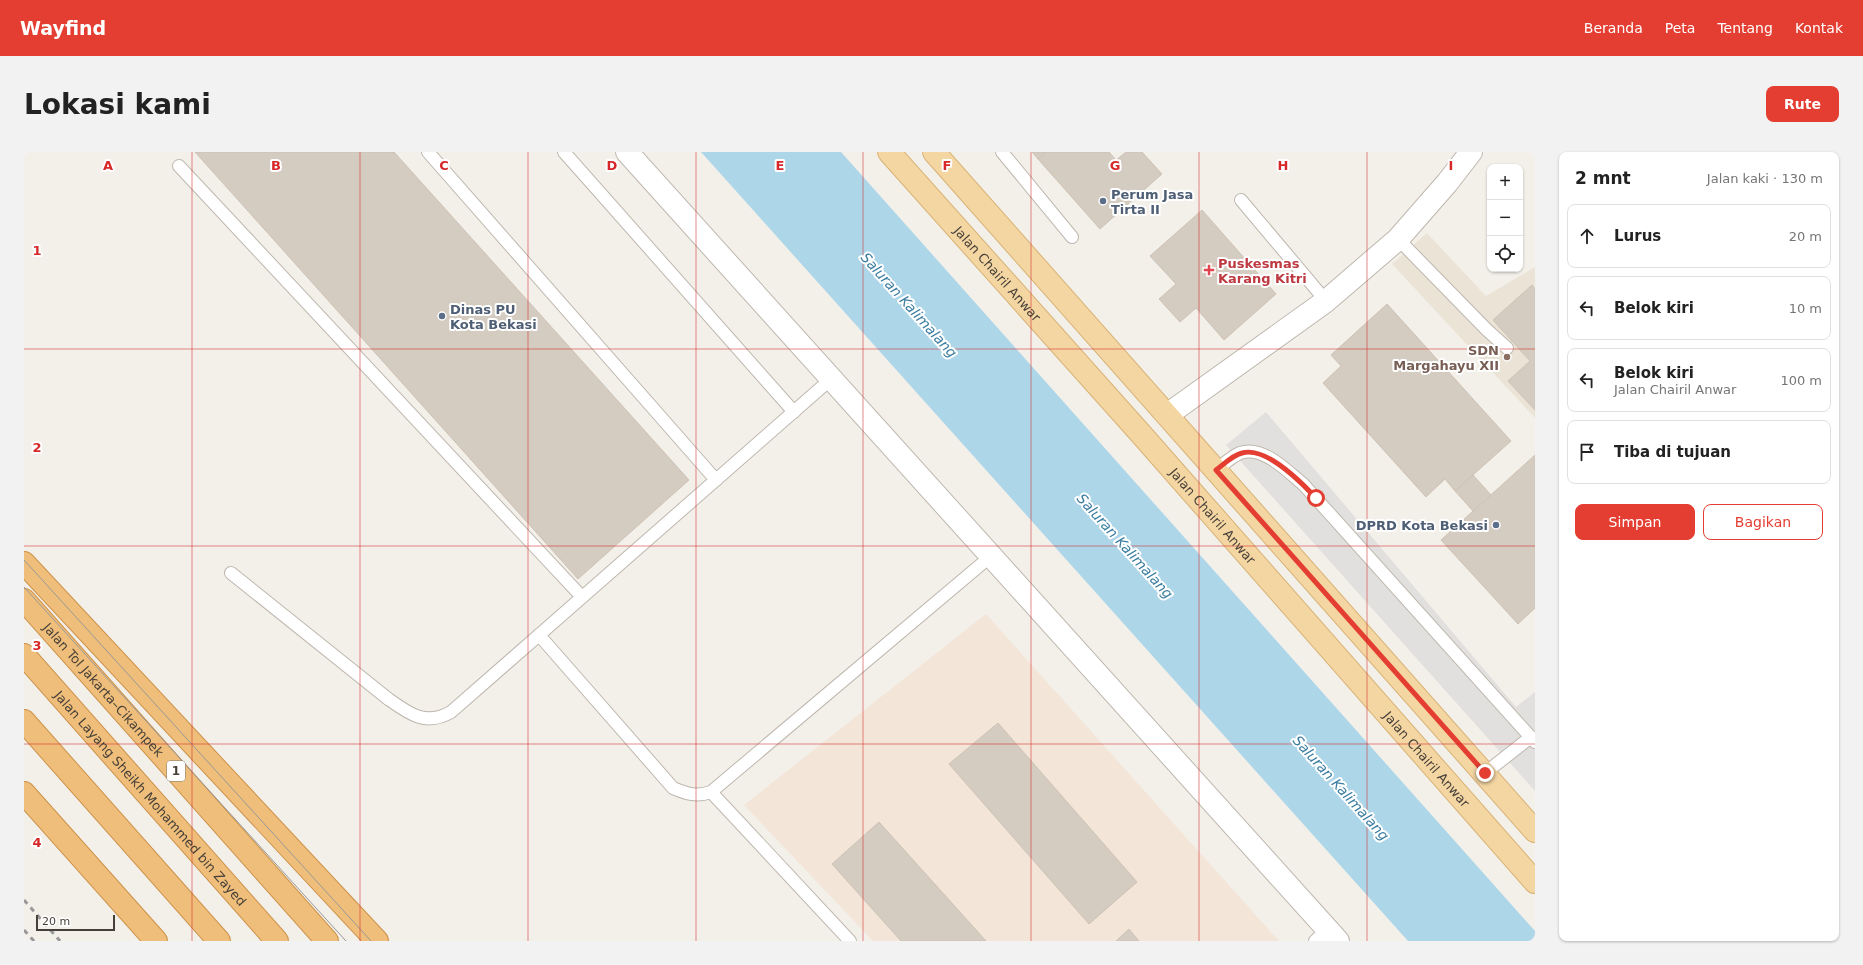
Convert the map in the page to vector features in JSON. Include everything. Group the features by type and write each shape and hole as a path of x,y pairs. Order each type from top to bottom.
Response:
{"highway":[{"path":"24,563 377,941"},
{"name":"Jalan Tol Jakarta–Cikampek","path":"24,600 327,941"},
{"name":"Jalan Layang Sheikh Mohammed bin Zayed","path":"24,655 277,941"},
{"path":"24,722 219,941"},
{"path":"24,793 156,941"}],"main road":[{"name":"Jalan Chairil Anwar","path":"889,152 1141,434 1535,882"},
{"path":"934,152 1535,831"},
{"path":"1141,434 1167,415"},
{"path":"1457,794 1485,773"}],"street":[{"path":"627,152 991,556 1327,937"},
{"path":"1167,415 1326,301 1398,239 1447,183 1471,152"}],"lane":[{"path":"428,152 716,480"},
{"path":"564,152 794,412"},
{"path":"1002,152 1072,237"},
{"path":"179,166 582,597"},
{"path":"1241,200 1326,301"},
{"path":"1398,239 1486,330 1507,348"},
{"path":"231,573 387,698 406,711 420,717 440,718 451,712 831,379"},
{"path":"1216,470 1237,454 1245,452 1260,453 1281,466 1303,484 1533,739 1485,773"},
{"path":"539,635 673,788 693,795 702,795 711,792 991,556"},
{"path":"711,792 850,941"}],"shaded area":[{"name":"SDN Margahayu XII","path":"1427,233 1486,296 1535,267 1535,418 1392,264"},
{"path":"1266,412 1516,707 1535,692 1535,791 1226,445"},
{"path":"986,614 1279,941 873,941 744,805"}],"water":[{"name":"Saluran Kalimalang","path":"701,152 841,152 1535,931 1535,941 1408,941"}],"building":[{"name":"Dinas PU Kota Bekasi","path":"195,152 394,152 689,480 578,579"},
{"path":"1032,152 1046,152 1038,159"},
{"name":"Perum Jasa Tirta II","path":"1046,152 1109,152 1116,160 1126,152 1142,152 1162,174 1100,229 1038,159"},
{"name":"Puskesmas Karang Kitri","path":"1202,210 1276,294 1224,340 1196,308 1180,322 1159,299 1176,284 1150,256"},
{"path":"1532,285 1535,289 1535,410 1508,381 1530,361 1493,320"},
{"path":"1387,304 1511,441 1455,491 1445,479 1426,497 1323,383 1341,366 1331,355"},
{"name":"DPRD Kota Bekasi","path":"1535,455 1535,608 1518,624 1441,540"},
{"path":"1473,475 1491,495 1473,511 1455,491"},
{"path":"998,723 1137,882 1089,924 949,764"},
{"path":"879,822 986,941 901,941 832,864"},
{"path":"1129,929 1139,941 1116,941"}],"tram line":[{"path":"24,560 371,941"},
{"path":"24,587 346,941"}],"railway":[{"path":"24,900 60,941"},
{"path":"24,930 34,941"}],"place":[{"name":"Perum Jasa Tirta II","path":"1103,201"},
{"name":"Puskesmas Karang Kitri","path":"1209,270"},
{"name":"Dinas PU Kota Bekasi","path":"442,316"},
{"name":"SDN Margahayu XII","path":"1507,357"},
{"name":"DPRD Kota Bekasi","path":"1496,525"}],"route":[{"path":"1316,498 1303,484 1281,466 1260,453 1245,452 1237,454 1216,470 1485,773"}]}
